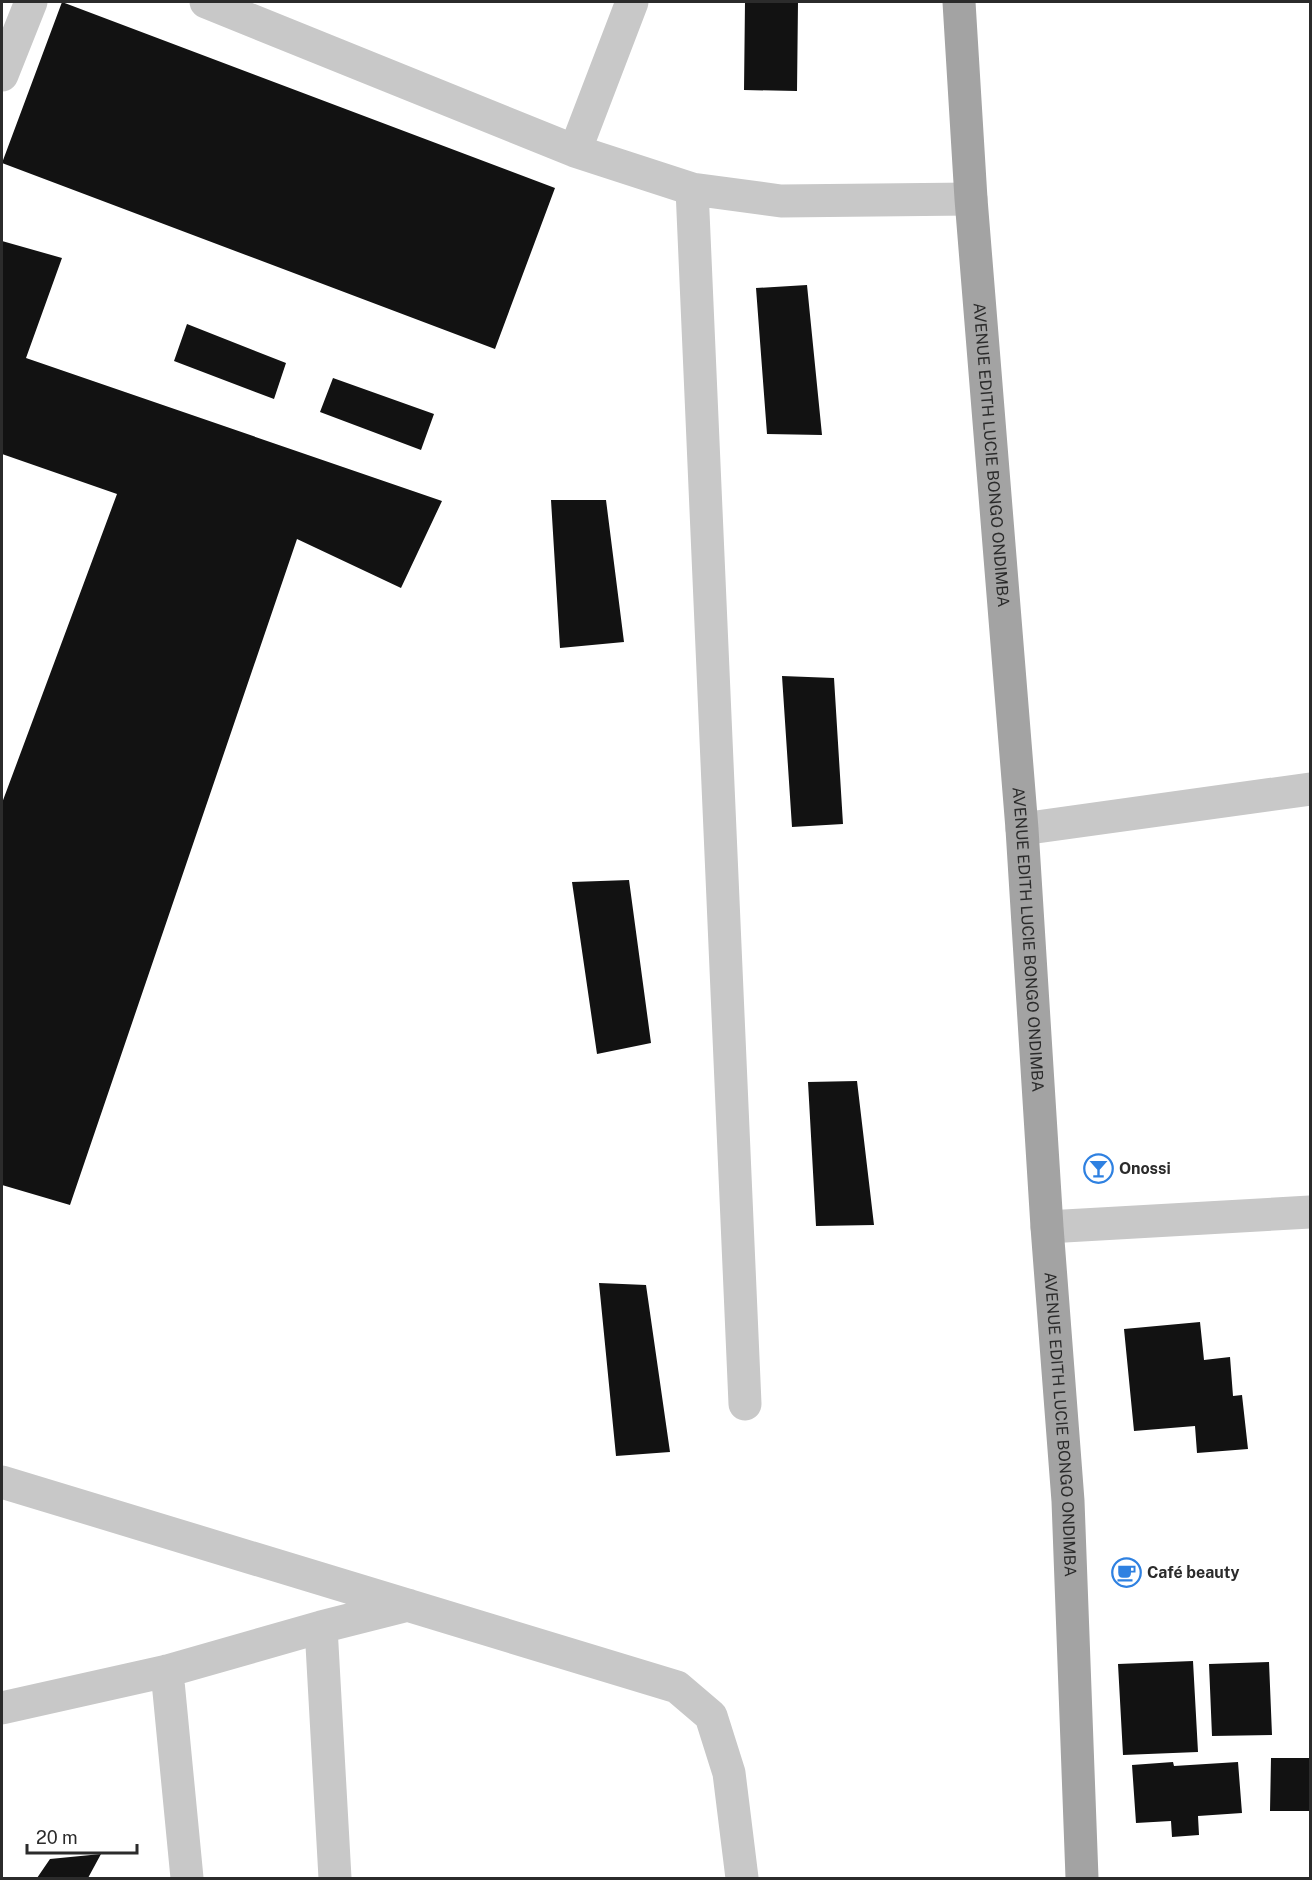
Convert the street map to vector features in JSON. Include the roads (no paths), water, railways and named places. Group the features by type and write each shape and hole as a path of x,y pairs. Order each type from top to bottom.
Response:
{"main road":[{"name":"AVENUE EDITH LUCIE BONGO ONDIMBA","path":"959,2 971,200 1022,829 1047,1227 1068,1501 1082,1878"}],"street":[{"path":"2,75 31,2"},
{"path":"206,2 575,151 692,189 781,201 971,200"},
{"path":"575,151 632,2"},
{"path":"692,189 746,1404"},
{"path":"1022,829 1311,789"},
{"path":"1047,1227 1311,1212"},
{"path":"2,1482 677,1686 711,1716 729,1773 742,1878"},
{"path":"2,1708 166,1671 408,1605"},
{"path":"321,1627 335,1878"},
{"path":"166,1671 187,1878"}],"place":[{"name":"Onossi","path":"1098,1168"},
{"name":"Café beauty","path":"1126,1572"}]}
